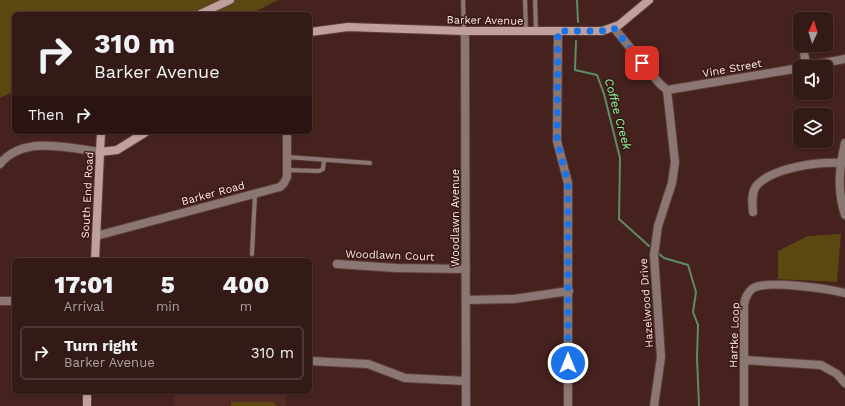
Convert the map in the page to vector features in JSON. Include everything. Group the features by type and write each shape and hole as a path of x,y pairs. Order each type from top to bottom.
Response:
{"street":[{"path":"204,12 230,0"},
{"name":"Barker Avenue","path":"312,32 348,26 464,31 602,31 614,28 649,0"},
{"path":"614,28 659,83 667,90"},
{"name":"Woodlawn Avenue","path":"464,31 466,406"},
{"path":"558,31 557,136 568,183 568,406"},
{"path":"833,61 845,59"},
{"name":"Vine Street","path":"667,90 793,69"},
{"name":"Hazelwood Drive","path":"654,406 661,357 654,255 658,226 672,183 675,162 667,90"},
{"name":"South End Road","path":"95,258 101,134"},
{"path":"0,164 15,150 36,147 100,152 117,150 143,134"},
{"name":"Barker Road","path":"96,236 280,187 284,183 287,170 288,134"},
{"path":"845,144 840,163 839,192 845,215"},
{"path":"753,212 752,197 757,185 769,177 810,164 840,163"},
{"name":"Woodlawn Court","path":"337,264 396,268 466,269"},
{"name":"Hartke Loop","path":"744,406 744,305 747,295 753,288 764,285 802,286 845,293"},
{"path":"845,288 845,293"},
{"path":"466,300 514,300 569,291"},
{"path":"0,301 12,301"},
{"path":"744,360 821,365 837,374 845,383"},
{"path":"312,361 368,364 405,378 466,381"},
{"path":"86,406 87,394"}],"lane":[{"path":"463,0 464,31"},
{"path":"526,0 526,31"},
{"path":"535,0 536,31"},
{"path":"287,157 370,163"},
{"path":"287,170 319,171 323,169 324,160"},
{"path":"252,254 255,194"}],"shaded area":[{"path":"0,0 278,0 255,12 12,12 12,92 0,98"},
{"path":"841,234 837,282 778,279 778,251 808,236"},
{"path":"175,394 287,394 286,406 174,406"},
{"path":"231,402 273,402 277,406 231,406"}],"waterway":[{"name":"Coffee Creek","path":"577,0 578,22"},
{"name":"Coffee Creek","path":"576,41 575,70 597,75 604,94 620,158 619,219 649,246"},
{"name":"Coffee Creek","path":"659,254 664,258 688,265 696,292 693,312 698,325 697,358 699,406"}],"route":[{"path":"568,363 568,183 557,141 556,76 558,31 602,31 614,28 642,63"}]}
